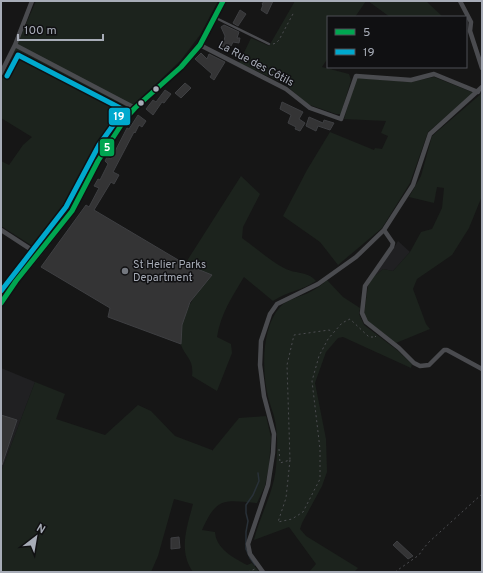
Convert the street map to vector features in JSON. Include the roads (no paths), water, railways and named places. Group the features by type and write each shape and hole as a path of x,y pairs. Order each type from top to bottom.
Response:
{"main road":[{"path":"1,303 16,281 72,211 115,132 135,108 181,67 200,45 223,1"}],"street":[{"path":"1,73 15,45 32,1"},
{"path":"460,1 471,22 470,31 482,68"},
{"path":"15,45 135,108"},
{"name":"La Rue des Côtils","path":"200,45 286,89 310,108 341,119 356,76 411,80 434,74 478,92"},
{"path":"263,572 250,554 248,544 268,486 274,453 274,434 264,396 260,365 261,341 270,314 277,304 318,284 356,257 384,230 413,185 430,134 482,87"},
{"path":"1,230 38,254"},
{"path":"384,230 393,243 392,247 365,286 362,313 366,322 399,348 414,363 424,366 428,365 444,350 447,350 482,369"}],"lane":[{"path":"215,18 269,44"}],"waterway":[{"path":"255,565 246,549 246,532 248,521 246,505 253,495 259,481 258,473"}],"place":[{"name":"St Helier Parks Department","path":"125,271"}]}
